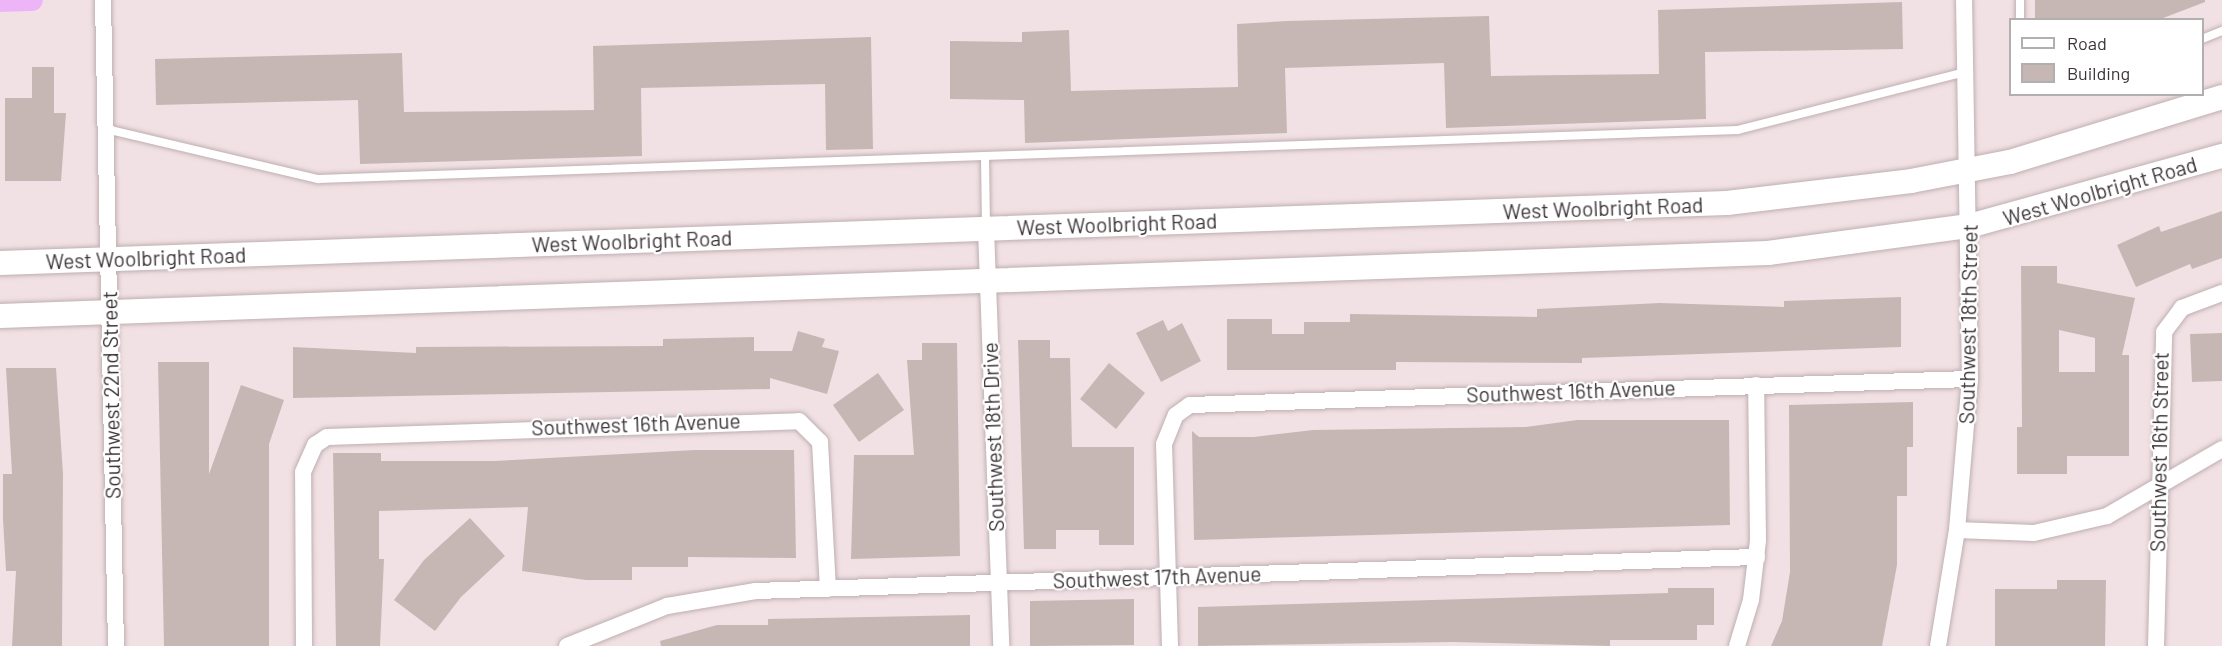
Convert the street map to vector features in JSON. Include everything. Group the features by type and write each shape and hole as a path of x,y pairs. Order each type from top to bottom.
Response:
{"main road":[{"name":"West Woolbright Road","path":"0,263 1727,203 1968,170 2109,135 2222,97"},
{"name":"West Woolbright Road","path":"0,316 1674,259 1809,250 1970,226 2222,156"}],"street":[{"name":"Southwest 22nd Street","path":"103,0 116,646"},
{"name":"Southwest 18th Street","path":"1938,646 1957,530 1970,378 1970,226 1964,0"},
{"name":"Southwest 18th Drive","path":"986,229 1001,646"},
{"name":"Southwest 16th Street","path":"2156,646 2158,491 2164,332 2182,308 2222,293"},
{"name":"Southwest 16th Avenue","path":"1167,577 1164,444 1176,415 1190,405 1211,402 1970,378"},
{"path":"1737,646 1757,556 1756,385"},
{"name":"Southwest 16th Avenue","path":"304,646 306,458 327,437 799,422 820,442 828,589"},
{"path":"1957,530 1997,534 2071,527 2158,491 2222,449"},
{"name":"Southwest 17th Avenue","path":"567,646 615,623 702,598 828,589 1757,556"},
{"path":"1167,577 1170,646"}],"lane":[{"path":"2019,0 2020,18"},
{"path":"2204,38 2222,31"},
{"path":"106,129 318,179 1738,130 1966,72"},
{"path":"985,156 986,229"}],"building":[{"path":"2035,0 2205,0 2205,2 2163,18 2035,18"},
{"path":"1902,2 1903,49 1705,52 1706,119 1446,128 1444,63 1285,68 1287,133 1025,143 1024,100 950,99 950,41 1022,42 1022,32 1069,30 1071,91 1238,87 1237,24 1287,21 1489,16 1491,76 1659,74 1658,10"},
{"path":"871,37 873,149 826,150 825,84 641,88 642,156 360,164 358,100 156,105 155,59 402,53 404,112 594,110 593,46"},
{"path":"32,67 54,67 54,113 66,113 61,181 5,181 5,98 32,98"},
{"path":"2222,211 2222,258 2192,269 2190,264 2136,287 2117,245 2159,226 2161,232"},
{"path":"2021,266 2057,266 2057,283 2135,298 2122,355 2129,355 2129,456 2067,456 2067,474 2017,474 2017,427 2022,427","holes":["2059,330 2095,338 2095,372 2059,372"]},
{"path":"1901,297 1901,347 1582,358 1582,363 1396,362 1396,370 1227,370 1227,319 1272,319 1272,334 1304,334 1304,322 1350,322 1350,314 1537,317 1537,309 1660,303 1784,307 1784,301"},
{"path":"1163,320 1168,331 1182,323 1201,361 1161,382 1136,333"},
{"path":"798,331 825,339 822,347 839,351 827,394 770,378 770,389 293,398 293,347 416,353 416,347 663,346 663,339 754,337 754,351 792,351"},
{"path":"2222,333 2222,381 2192,382 2190,334"},
{"path":"1018,340 1050,340 1050,358 1070,358 1072,447 1134,447 1134,545 1099,545 1099,530 1056,530 1056,549 1024,549"},
{"path":"922,343 957,343 960,556 851,559 854,455 914,455 907,360 922,360"},
{"path":"158,362 209,362 209,474 241,385 284,400 269,444 269,646 164,646"},
{"path":"1109,363 1145,393 1116,429 1080,399"},
{"path":"6,368 56,368 63,474 62,646 12,646 16,571 6,571 3,519 3,474 12,474"},
{"path":"878,373 904,410 859,442 833,405"},
{"path":"1913,402 1913,447 1907,447 1907,496 1897,496 1897,565 1882,646 1771,646 1782,621 1790,572 1789,405"},
{"path":"1577,420 1729,420 1730,525 1194,540 1192,431 1199,437 1254,437 1313,430 1526,427"},
{"path":"695,450 794,450 796,558 688,557 688,567 632,567 632,580 586,580 522,571 528,507 379,511 379,559 384,559 380,646 336,646 333,453 381,453 381,461 495,461"},
{"path":"470,518 505,556 461,597 435,631 394,600 424,560"},
{"path":"2057,580 2106,580 2105,646 1995,646 1995,589 2057,589"},
{"path":"1668,588 1714,588 1714,625 1697,625 1697,640 1610,640 1610,646 1452,642 1198,646 1198,607 1668,593"},
{"path":"1134,599 1134,645 1030,646 1030,601"},
{"path":"970,615 970,646 661,646 660,641 717,625 768,625 768,619"}],"waterway":[{"path":"0,1 32,0"}]}
